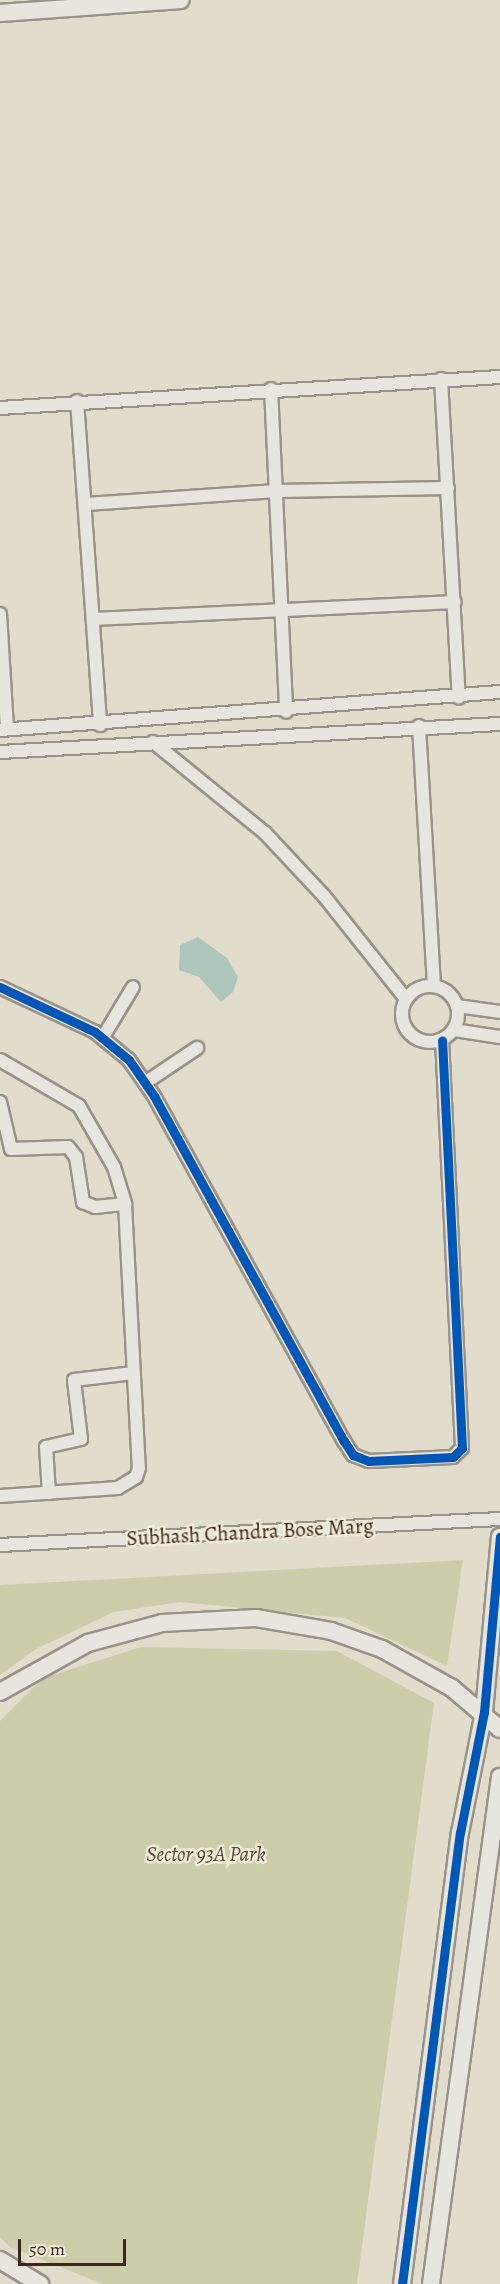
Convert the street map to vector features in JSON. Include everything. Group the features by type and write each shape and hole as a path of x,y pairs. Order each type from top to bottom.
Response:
{"street":[{"path":"0,14 181,0"},
{"path":"0,408 77,401 500,377"},
{"path":"441,379 459,697"},
{"path":"271,389 286,712"},
{"path":"77,401 100,725"},
{"path":"86,504 277,491 448,488"},
{"path":"94,619 281,608 455,602"},
{"path":"0,614 4,730 286,712 500,692"},
{"path":"0,752 500,723"},
{"path":"419,726 434,986"},
{"path":"153,742 265,833 406,999"},
{"path":"434,986 448,993 457,1006 454,1030 442,1040 426,1042 406,1030 401,1014 406,999 418,988 434,986"},
{"path":"0,987 103,1037 122,1052 145,1083 353,1455 369,1461 453,1457 462,1448 442,1040"},
{"path":"103,1037 133,987"},
{"path":"457,1006 500,1012"},
{"path":"454,1030 500,1037"},
{"path":"145,1083 197,1048"},
{"path":"0,1060 79,1106 114,1167 125,1204 134,1373 136,1477 118,1488 0,1496"},
{"path":"0,1102 11,1149 68,1147 76,1156 83,1202 95,1207 125,1204"},
{"path":"49,1492 46,1447 81,1439 74,1380 134,1373"},
{"name":"Subhash Chandra Bose Marg","path":"0,1545 500,1519"},
{"path":"402,2284 460,1833 484,1712 500,1537"},
{"path":"0,1692 88,1642 162,1623 256,1618 331,1630 382,1649 484,1712 500,1729"},
{"path":"431,2284 500,1777"},
{"path":"6,2265 40,2284"}],"green space":[{"path":"463,1560 447,1666 345,1618 180,1602 114,1612 36,1649 0,1675 0,1585"},
{"name":"Sector 93A Park","path":"141,1647 337,1651 434,1703 357,2284 103,2284 10,2247 0,2237 0,1721 43,1678"}],"shaded area":[{"path":"198,937 227,958 238,977 233,992 221,1002 199,977 179,970 180,945"}],"cycle path":[{"path":"0,987 95,1032 129,1060 154,1096 344,1441 353,1455 369,1461 453,1457 462,1448 442,1040"},
{"path":"402,2284 460,1833 484,1712 500,1537"}]}
